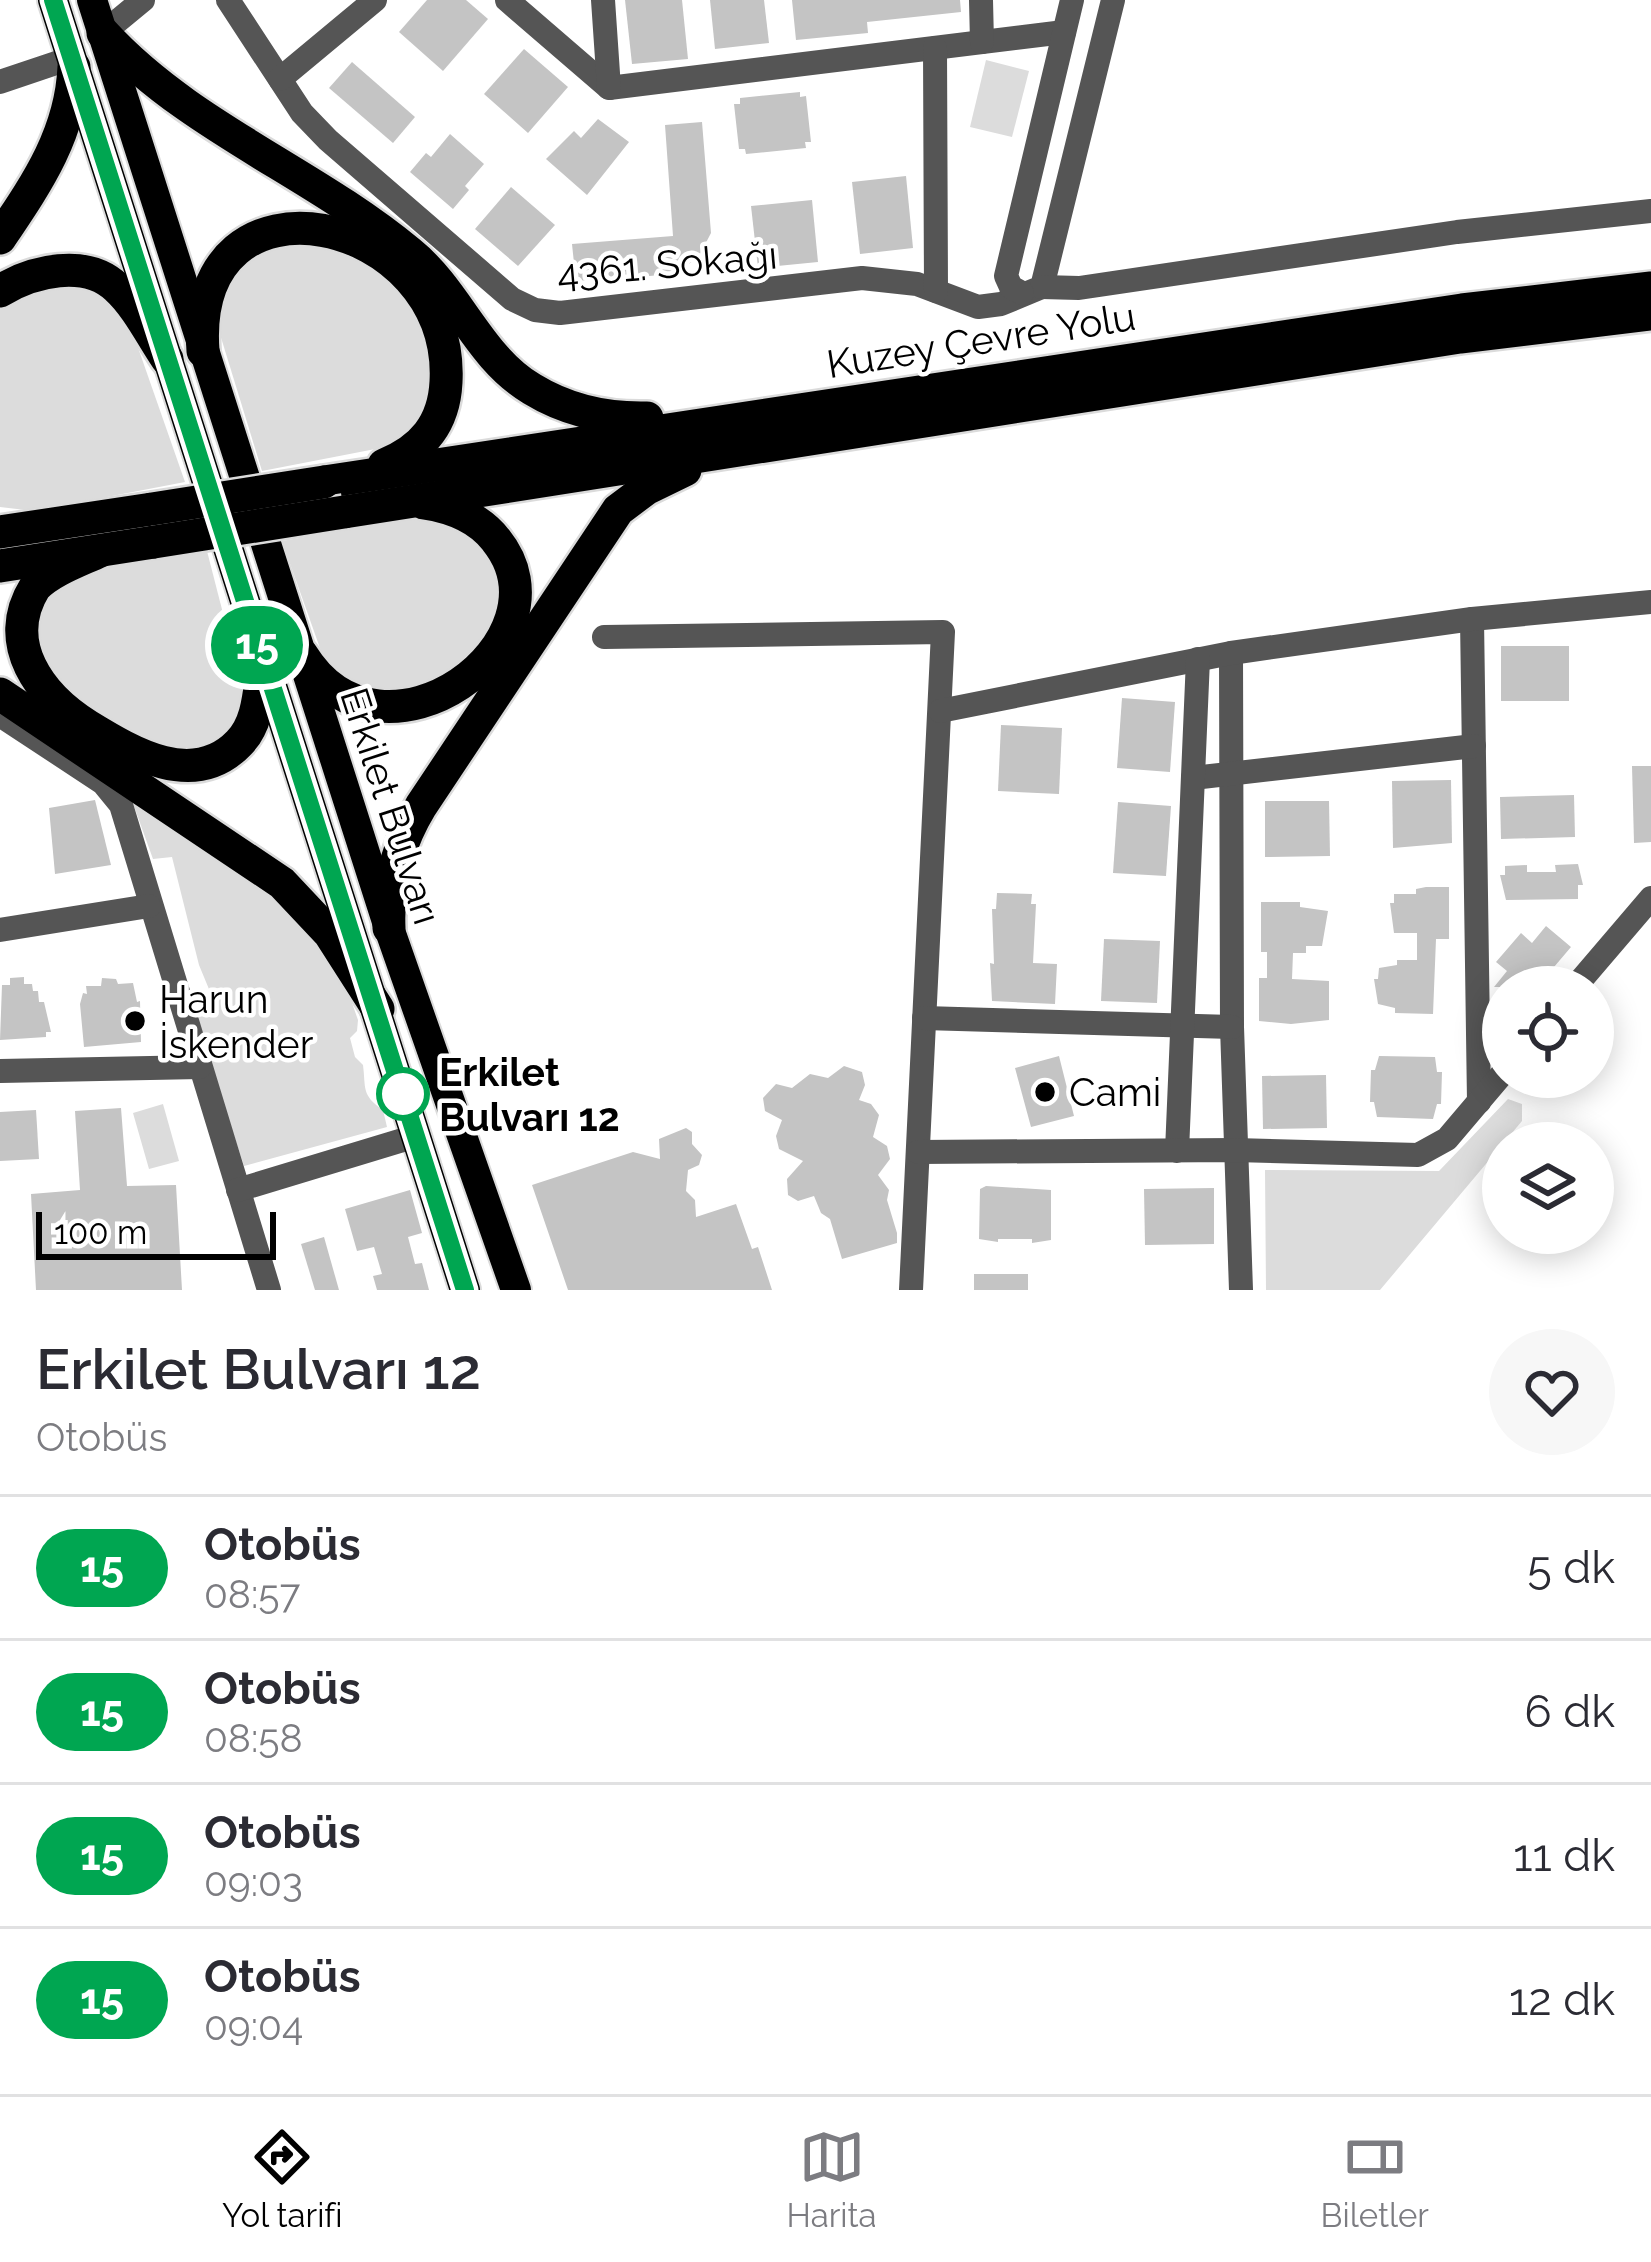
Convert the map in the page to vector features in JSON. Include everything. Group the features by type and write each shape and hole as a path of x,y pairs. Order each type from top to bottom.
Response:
{"highway":[{"path":"103,34 172,96 413,255 497,361 533,390 566,406 614,418 763,415"},
{"path":"0,238 60,140 73,94 72,62"},
{"path":"202,351 205,305 219,268 233,251 261,234 283,229 338,233 370,246 408,274 431,308 444,342 446,386 440,415 426,438 407,454 365,472 153,526 46,577 16,616 14,642 36,689 58,707 130,752 173,765 204,764 225,755 248,733 263,664"},
{"path":"0,291 47,272 97,277 118,288 167,358"},
{"name":"Kuzey Çevre Yolu","path":"324,482 1439,314 1651,288"},
{"name":"Kuzey Çevre Yolu","path":"153,526 344,512 1460,337 1651,314"},
{"path":"388,928 392,876 411,823 618,510 646,488 719,454"},
{"path":"302,655 316,675 344,697 391,709 421,703 454,687 497,646 508,626 514,594 511,568 501,546 459,512 404,503"},
{"path":"0,516 101,516 153,526"},
{"path":"0,532 101,516"},
{"path":"0,566 100,551"},
{"path":"0,694 282,883 330,934 378,1009"}],"main road":[{"name":"Erkilet Bulvarı","path":"53,0 465,1290"},
{"name":"Erkilet Bulvarı","path":"92,0 388,928 516,1290"}],"street":[{"path":"103,34 143,0"},
{"name":"4361. Sokağı","path":"228,0 302,113 356,166 512,299 535,310 560,313 862,278 899,280 978,307 1001,304 1032,290 1078,288 1457,232 1651,211"},
{"path":"280,80 375,0"},
{"path":"507,0 609,88 1064,32"},
{"path":"603,0 609,88"},
{"path":"981,0 982,42"},
{"path":"1072,0 1006,276 1011,287 1032,290 1113,0"},
{"path":"935,48 936,291"},
{"path":"0,82 72,62"},
{"path":"940,711 1231,652 1472,619 1651,602"},
{"path":"1472,619 1479,1102"},
{"path":"604,637 944,632 911,1290"},
{"path":"1231,652 1232,1027 1241,1290"},
{"path":"1177,1151 1198,659"},
{"path":"0,715 103,783 125,813 149,906 269,1290"},
{"path":"1192,778 1474,746"},
{"path":"1593,966 1651,898"},
{"path":"0,930 149,906"},
{"path":"924,1018 1232,1027"},
{"path":"0,1071 200,1067"},
{"path":"918,1152 1235,1150 1418,1155 1447,1139 1482,1098"},
{"path":"238,1190 416,1136"}],"shaded area":[{"path":"986,60 1029,71 1012,137 970,127"},
{"path":"254,244 356,247 427,317 433,409 401,444 262,471 215,304"},
{"path":"34,283 97,287 128,319 185,482 34,511 0,507 0,301"},
{"path":"426,516 480,534 506,595 467,666 383,701 327,668 282,541"},
{"path":"207,551 246,703 232,738 173,758 47,687 28,606 98,566"},
{"path":"131,798 282,892 346,986 358,1020 350,1038 355,1057 363,1065 368,1095 383,1110 387,1127 244,1166 190,1001 211,994 199,965 172,857 153,859"},
{"path":"1508,1099 1522,1104 1521,1122 1486,1122"},
{"path":"163,1104 179,1161 149,1169 133,1113"},
{"path":"1482,1126 1482,1169 1380,1290 1266,1290 1265,1170 1439,1171"}],"building":[{"path":"427,0 466,0 488,19 443,71 399,32"},
{"path":"625,0 682,0 688,59 632,64"},
{"path":"710,0 764,0 769,43 715,49"},
{"path":"792,0 960,0 961,12 867,22 868,33 796,40"},
{"path":"524,49 568,87 528,133 484,94"},
{"path":"352,62 415,117 393,143 329,88"},
{"path":"800,92 800,97 806,96 811,142 805,142 806,148 746,154 739,149 734,104 740,104 740,98"},
{"path":"598,119 629,142 587,195 546,159 574,131 581,138"},
{"path":"702,122 711,233 699,256 676,274 567,282 566,263 574,263 572,244 673,236 665,125"},
{"path":"450,134 484,164 453,209 410,172"},
{"path":"906,176 913,248 860,254 852,182"},
{"path":"511,187 555,225 518,266 475,229"},
{"path":"812,200 818,262 758,268 751,206"},
{"path":"1501,646 1569,646 1569,701 1501,701"},
{"path":"1122,698 1175,702 1170,772 1117,768"},
{"path":"1001,725 1062,728 1059,794 998,791"},
{"path":"1632,766 1651,766 1651,842 1634,843"},
{"path":"1451,780 1452,843 1393,848 1392,781"},
{"path":"1574,795 1575,837 1501,839 1500,797"},
{"path":"95,800 111,865 55,874 49,808"},
{"path":"1265,801 1329,801 1330,856 1265,857"},
{"path":"1118,802 1171,806 1166,876 1113,873"},
{"path":"1578,864 1583,885 1578,885 1578,899 1506,900 1500,875 1505,875 1505,866 1556,872 1555,865"},
{"path":"1449,887 1449,939 1436,939 1433,1014 1395,1013 1395,1008 1378,1004 1374,979 1378,979 1379,968 1397,965 1397,960 1417,960 1417,933 1394,933 1390,903 1394,903 1394,894 1416,894 1416,889"},
{"path":"997,893 1032,894 1031,904 1036,904 1033,963 1057,964 1055,1004 992,1001 992,909 996,909"},
{"path":"1261,902 1300,902 1300,907 1328,911 1322,946 1306,946 1306,953 1293,953 1292,979 1329,981 1329,1020 1259,1021 1259,978 1267,978 1267,952 1261,952"},
{"path":"1546,926 1571,947 1555,966 1501,966 1496,962 1521,933 1532,943"},
{"path":"1104,939 1160,941 1157,1003 1101,1001"},
{"path":"24,977 24,984 32,984 39,1002 44,1002 51,1032 46,1037 0,1040 2,985 10,985 10,978"},
{"path":"102,978 133,983 140,1001 141,1042 84,1047 80,1004 86,986 101,986"},
{"name":"Cami","path":"1059,1056 1074,1116 1031,1127 1015,1068"},
{"path":"1379,1056 1435,1057 1437,1072 1442,1072 1441,1104 1433,1119 1377,1117 1374,1102 1370,1102 1371,1070"},
{"path":"844,1066 862,1072 865,1085 859,1100 871,1104 879,1115 873,1137 887,1146 890,1159 878,1175 889,1190 897,1243 842,1259 830,1219 821,1213 814,1196 798,1201 788,1195 787,1179 803,1161 779,1149 776,1136 782,1120 765,1111 763,1098 776,1084 792,1088 810,1074 828,1078"},
{"path":"1326,1075 1327,1128 1263,1129 1262,1076"},
{"path":"121,1108 127,1186 176,1185 182,1290 36,1290 31,1194 80,1190 75,1111"},
{"path":"36,1110 39,1159 0,1161 0,1112"},
{"path":"686,1128 702,1155 699,1165 688,1170 686,1191 695,1200 696,1217 736,1204 752,1249 758,1247 772,1290 568,1290 532,1185 633,1152 660,1159 659,1139"},
{"path":"1214,1188 1214,1244 1145,1245 1144,1189"},
{"path":"980,1189 1051,1190 1051,1240 979,1239"},
{"path":"410,1190 422,1233 408,1237 429,1290 377,1290 373,1276 382,1274 374,1247 357,1251 345,1209"},
{"path":"324,1237 339,1290 315,1290 301,1244"},
{"path":"974,1274 1028,1274 1028,1290 974,1290"}],"bus line":[{"name":"15","path":"53,0 465,1290"}],"place":[{"name":"Harun İskender","path":"135,1021"},
{"name":"Cami","path":"1045,1092"},
{"name":"Erkilet Bulvarı 12","path":"403,1094"}]}
